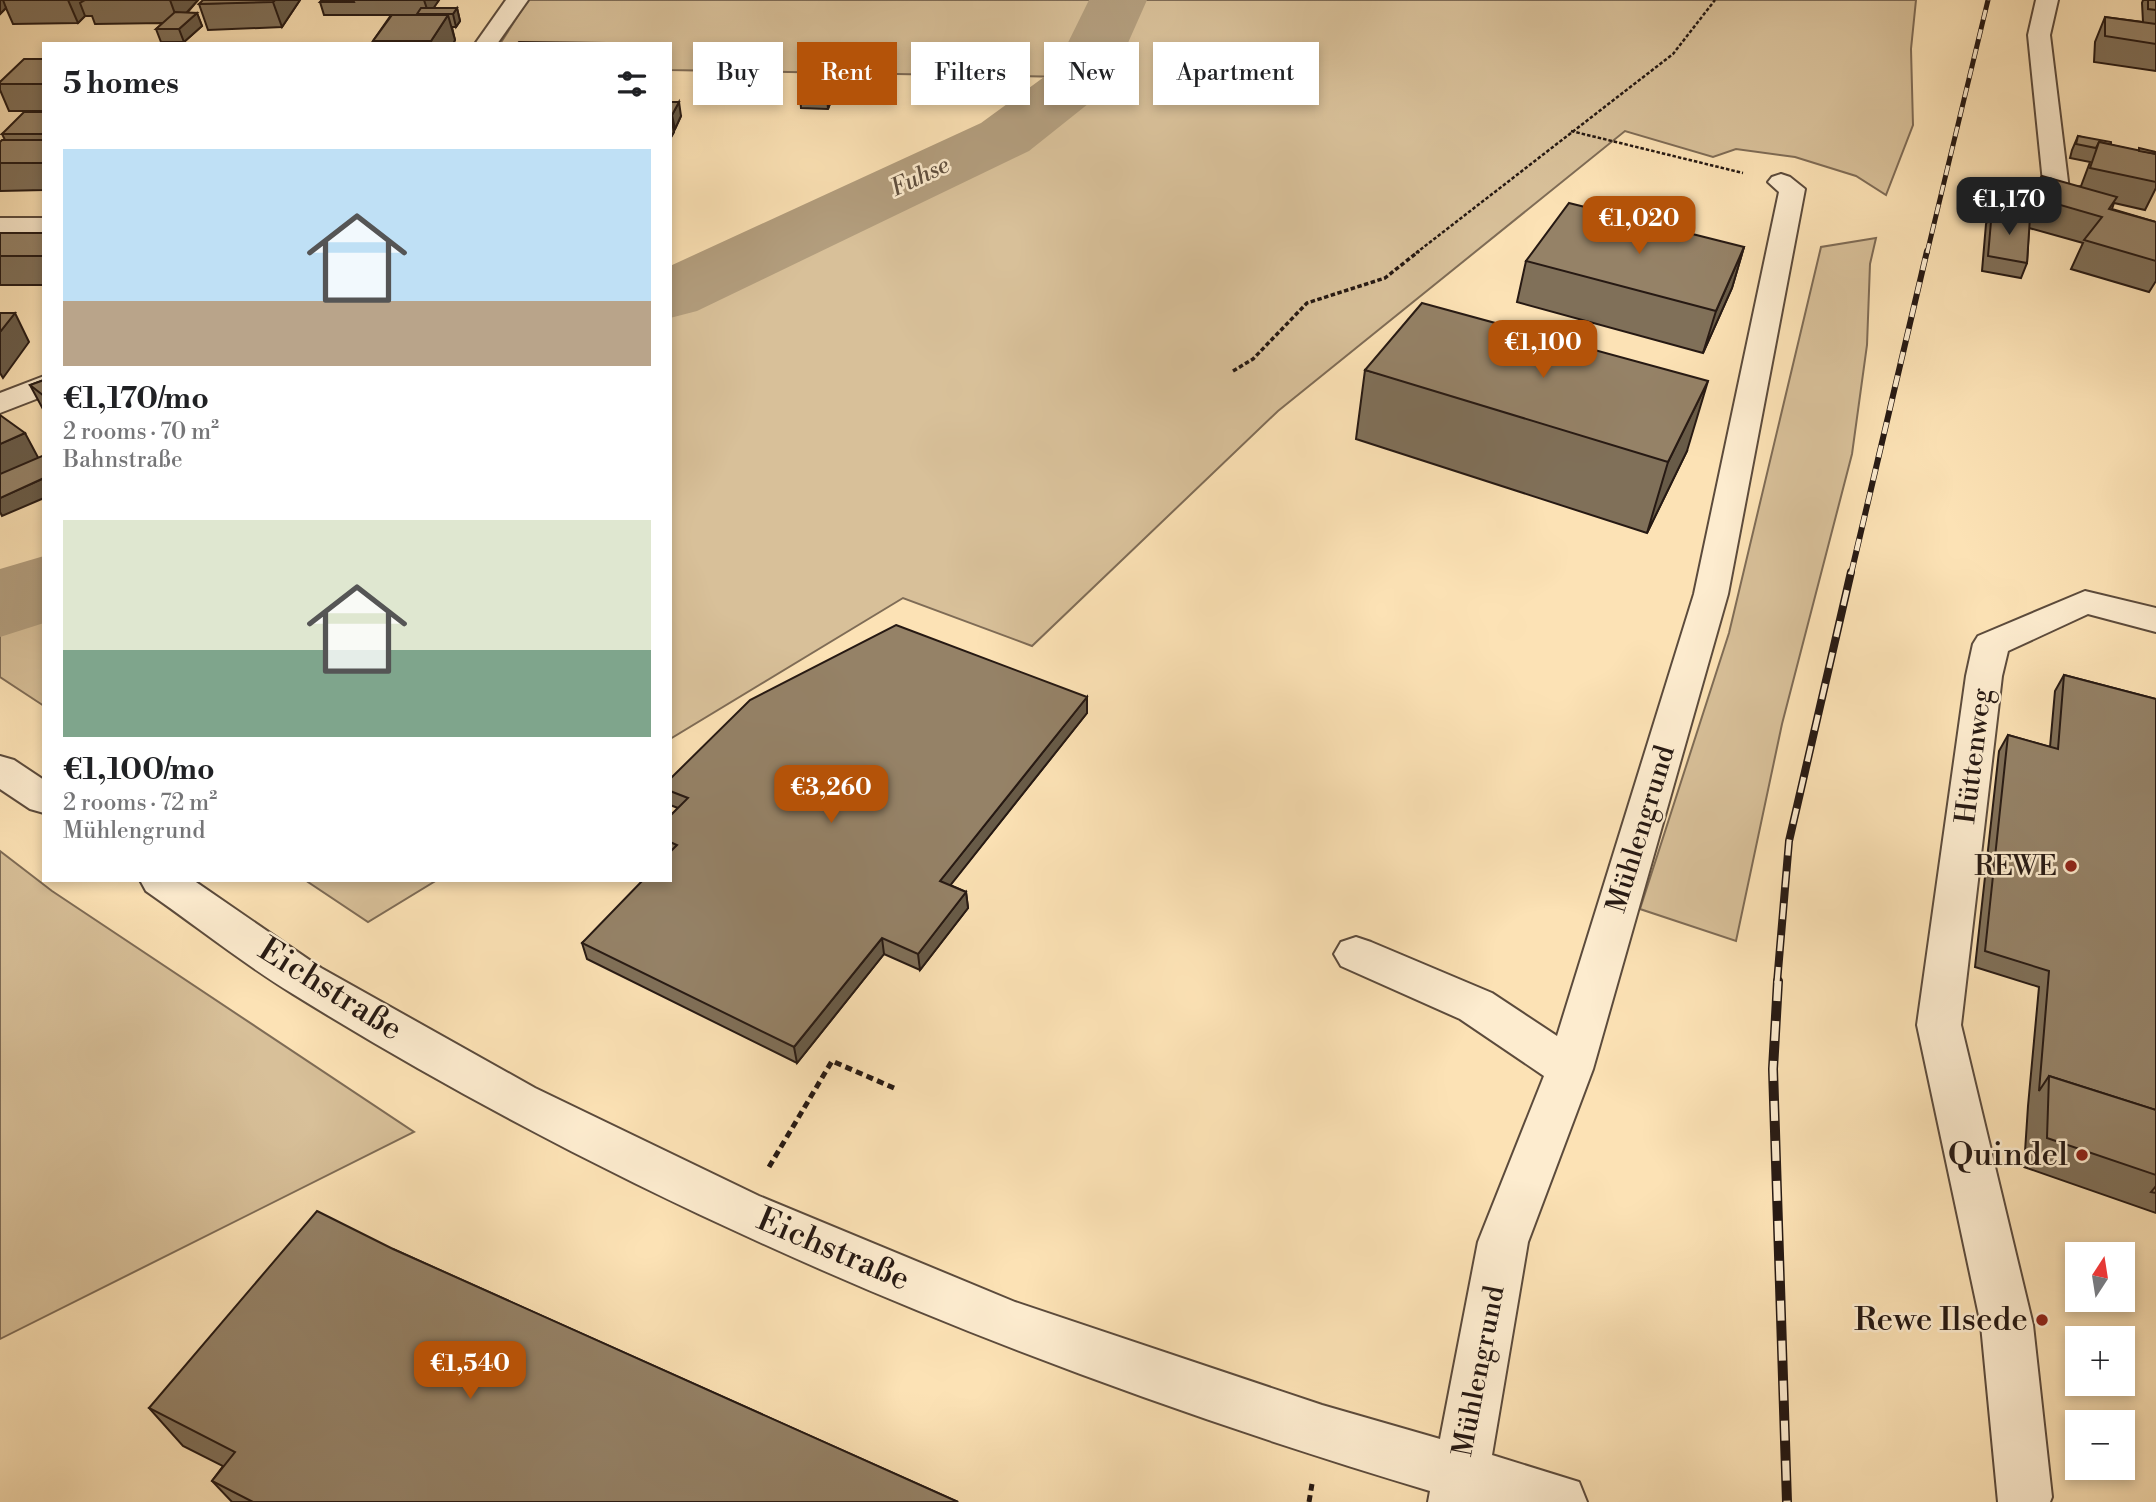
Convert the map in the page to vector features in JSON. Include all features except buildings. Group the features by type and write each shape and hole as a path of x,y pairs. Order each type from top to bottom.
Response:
{"street":[{"path":"487,42 517,0"},
{"path":"2047,0 2039,34 2058,202 2117,226 2156,237"},
{"name":"Mühlengrund","path":"1458,1488 1503,1242 1570,1069 1711,594 1791,189 1781,182"},
{"path":"0,226 42,226"},
{"path":"0,404 42,386"},
{"name":"Hüttenweg","path":"2024,1497 2007,1325 1939,1025 1984,676 1992,644 2085,602 2156,620"},
{"path":"0,770 42,798"},
{"name":"Eichstraße","path":"165,882 306,980 495,1088 743,1212 1010,1325 1322,1432 1458,1488 1559,1502"},
{"path":"1356,954 1476,1006 1570,1069"}],"path":[{"path":"1233,371 1253,359 1307,303 1385,278 1673,54 1715,0"},
{"path":"1571,131 1781,182"},
{"path":"743,1212 831,1061 894,1088"}],"shaded area":[{"path":"528,0 1916,0 1911,49 1913,125 1886,195 1856,176 1795,157 1736,149 1713,157 1625,131 1278,411 1032,646 903,598 672,738 672,283 996,131 1044,94 1044,105 1139,105 1139,42 1044,42 1044,77 1030,76 1030,42 911,42 911,74 897,74 897,42 797,42 797,72 783,72 783,42 693,42 693,70 672,70 672,42 501,42"},
{"path":"1876,238 1870,264 1867,345 1852,454 1782,724 1736,941 1640,909 1729,633 1821,247"},
{"path":"42,579 42,705 0,677 0,599"},
{"path":"0,851 52,891 414,1132 0,1339"},
{"path":"308,882 434,882 368,922"}],"waterway":[{"name":"Fuhse","path":"672,294 1005,137 1081,79 1118,0"},
{"name":"Fuhse","path":"0,606 42,587"}],"railway":[{"path":"1927,253 1988,0"},
{"path":"1851,574 1927,251"},
{"path":"1777,983 1789,841 1851,572"},
{"path":"1778,981 1773,1069 1787,1502"}],"place":[{"name":"REWE","path":"2071,866"},
{"name":"Quindel","path":"2082,1155"},
{"name":"Rewe Ilsede","path":"2042,1320"}]}
